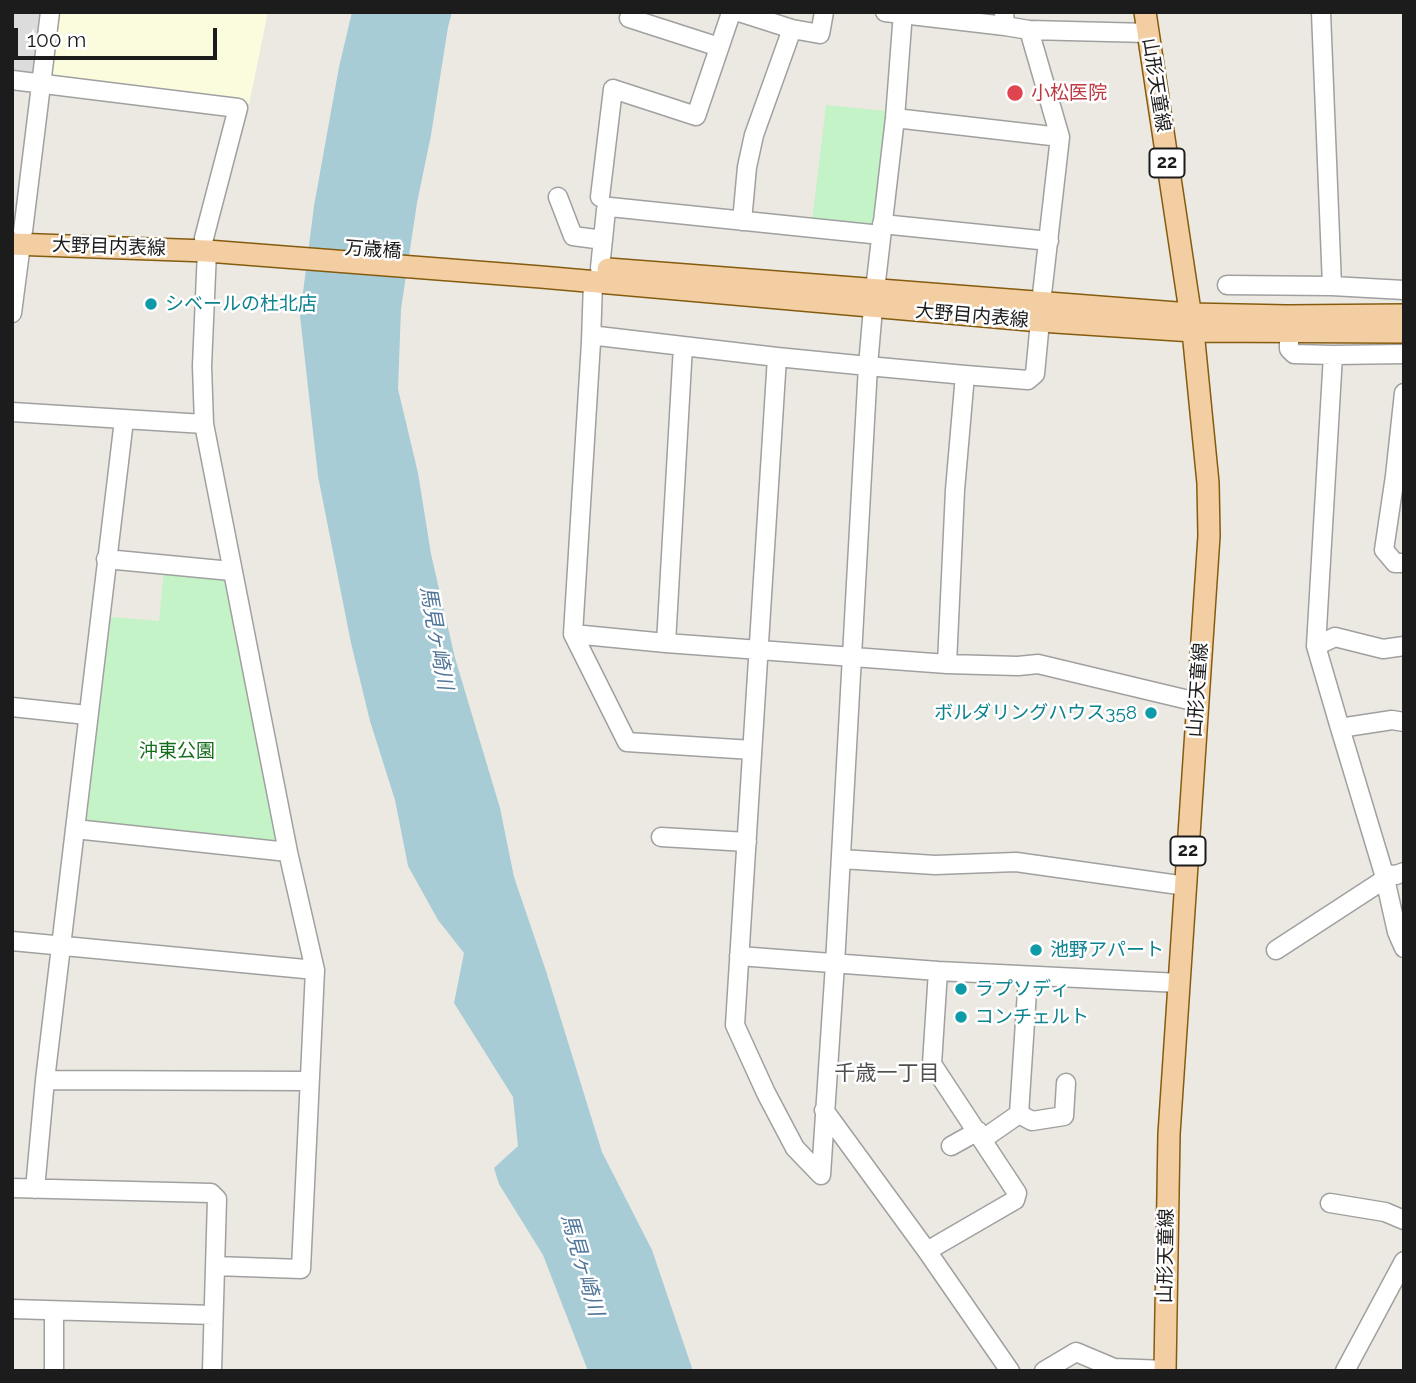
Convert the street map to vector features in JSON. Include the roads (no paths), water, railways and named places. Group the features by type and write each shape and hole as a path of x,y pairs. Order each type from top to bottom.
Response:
{"main road":[{"name":"山形天童線","path":"1146,23 1192,323 1208,482 1209,536 1168,1134 1165,1370"},
{"name":"大野目内表線","path":"17,237 205,244"},
{"name":"万歳橋","path":"205,244 542,270"},
{"name":"大野目内表線","path":"542,270 1192,323 1288,324 1404,332"},
{"name":"大野目内表線","path":"1288,324 1404,315"}],"street":[{"path":"12,313 17,237 50,12"},
{"path":"600,197 613,89 696,116 731,13 736,12 792,29 820,34 824,12"},
{"path":"885,12 1004,19 1029,30 1146,23"},
{"path":"1321,12 1332,286"},
{"path":"777,357 735,1025 795,1148 821,1175 868,366 904,13"},
{"path":"629,18 719,47"},
{"path":"742,221 747,167 754,135 792,29"},
{"path":"591,342 598,336 777,357 1028,380 1035,374 1060,137 1029,30"},
{"path":"12,80 238,108 205,244 202,366 204,424 231,572 315,970 301,1269 215,1266"},
{"path":"895,118 1060,137"},
{"path":"558,197 573,236 603,240"},
{"path":"752,750 627,741 573,634 596,275 606,210 610,207 742,221 1049,241"},
{"path":"1227,285 1404,289"},
{"path":"1286,286 1289,349 1294,354 1404,354"},
{"path":"666,643 683,346"},
{"path":"1333,355 1316,646 1385,877 1397,932 1404,948"},
{"path":"947,664 955,490 965,375"},
{"path":"1404,393 1399,475 1384,550 1395,563 1404,563"},
{"path":"12,412 204,424"},
{"path":"35,1189 44,1080 124,420"},
{"path":"106,559 231,572"},
{"path":"573,634 851,658 1018,667 1038,664 1197,702"},
{"path":"1316,646 1335,637 1382,649 1404,646"},
{"path":"12,707 87,715"},
{"path":"1340,728 1392,720 1404,722"},
{"path":"75,829 288,852"},
{"path":"660,837 747,842"},
{"path":"841,859 935,865 1016,862 1185,886"},
{"path":"1276,950 1385,877 1404,872"},
{"path":"12,940 315,970"},
{"path":"739,956 938,971 1179,983"},
{"path":"927,1251 1015,1200 1017,1193 932,1064 938,971"},
{"path":"1019,1114 1028,976"},
{"path":"44,1080 309,1081"},
{"path":"1019,1114 1032,1121 1064,1116 1066,1083"},
{"path":"824,1110 1010,1371"},
{"path":"951,1146 980,1135 1019,1114"},
{"path":"12,1188 211,1194 217,1199 212,1371"},
{"path":"1330,1203 1385,1212 1404,1220"},
{"path":"1345,1371 1404,1261"},
{"path":"12,1310 214,1315"},
{"path":"54,1311 54,1371"},
{"path":"1044,1371 1076,1352 1114,1368 1165,1370"}],"water":[{"name":"馬見ヶ崎川","path":"352,12 452,12 417,203 401,309 398,389 418,473 431,554 455,658 500,808 514,877 602,1152 652,1250 693,1371 588,1371 543,1255 499,1184 494,1168 518,1146 513,1097 454,1003 464,953 438,920 408,866 395,800 370,721 351,643 318,476 300,316 314,206 339,67"}],"place":[{"name":"小松医院","path":"1015,93"},
{"name":"シベールの杜北店","path":"151,304"},
{"name":"ボルダリングハウス358","path":"1151,713"},
{"name":"池野アパート","path":"1036,950"},
{"name":"ラプソディ","path":"961,989"},
{"name":"コンチェルト","path":"961,1017"}],"district":[{"name":"千歳一丁目","path":"887,1074"}],"park label":[{"name":"沖東公園","path":"177,751"}]}
